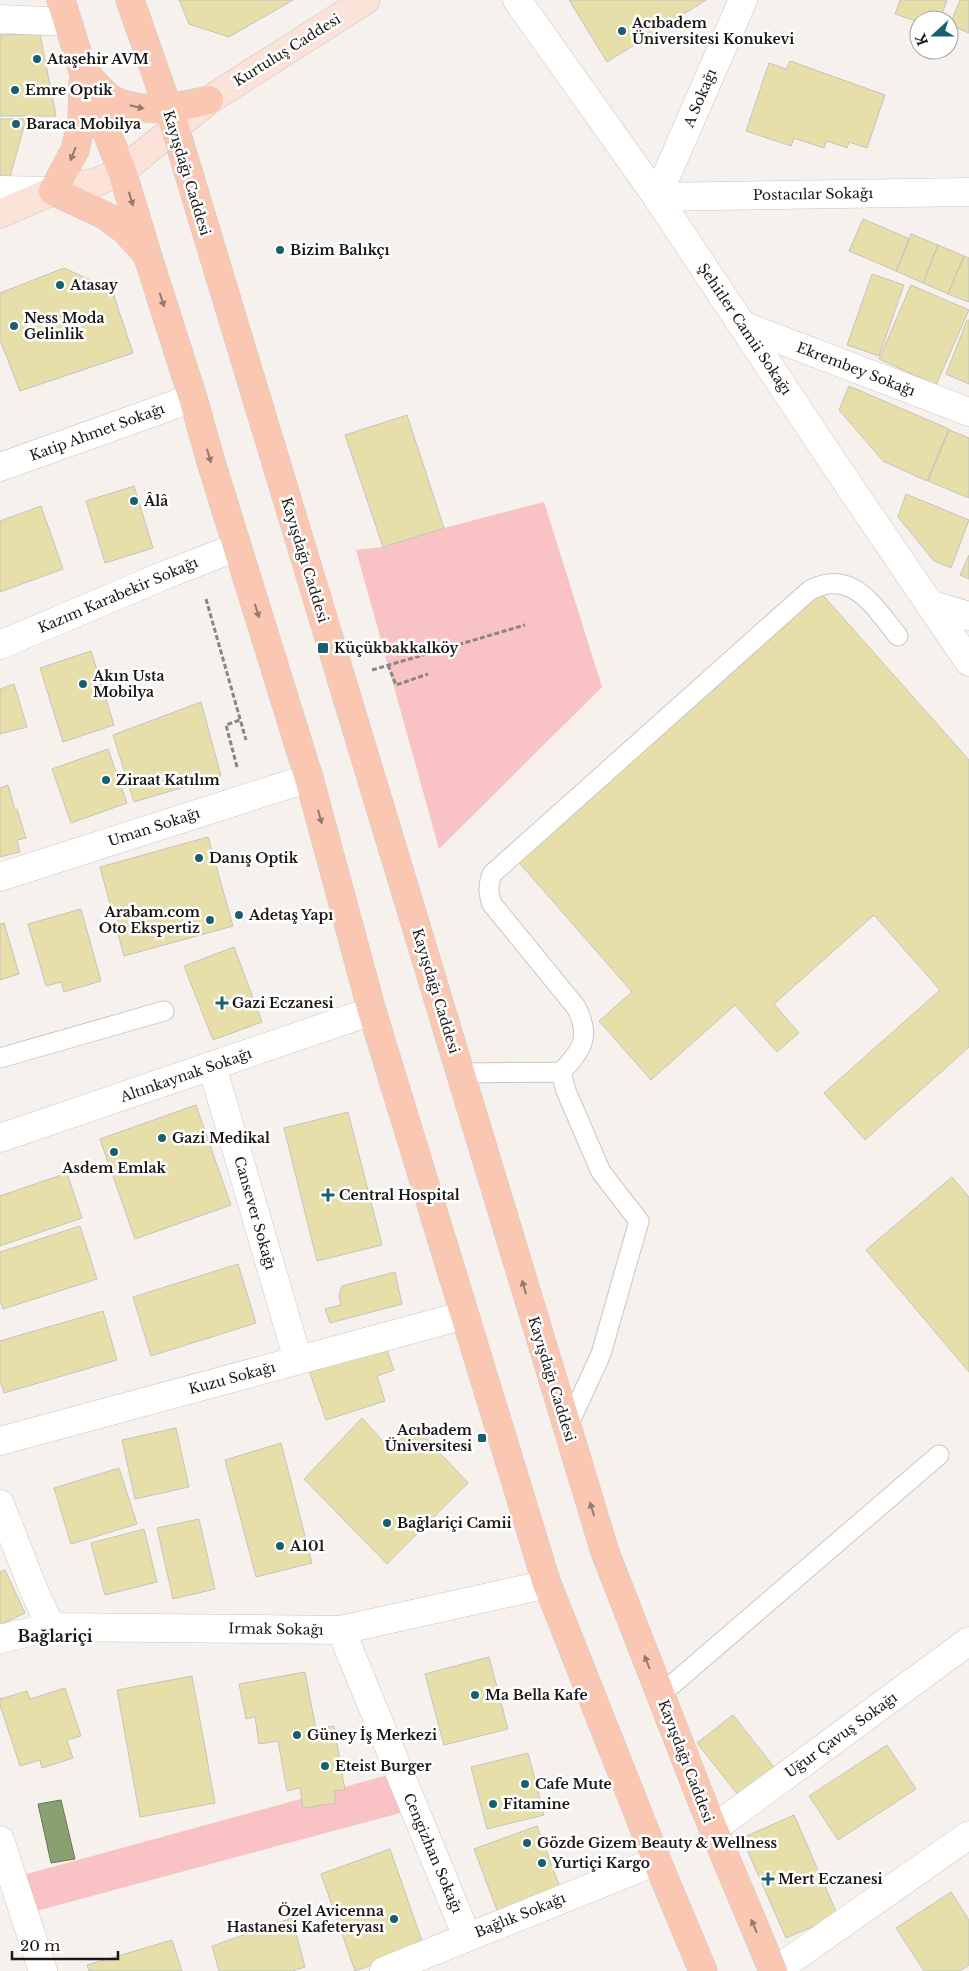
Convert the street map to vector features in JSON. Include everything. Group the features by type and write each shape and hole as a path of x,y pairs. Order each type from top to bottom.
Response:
{"main road":[{"name":"Kayışdağı Caddesi","path":"130,0 172,119 605,1552 713,1829 774,1971"},
{"name":"Kurtuluş Caddesi","path":"172,119 209,100 366,0"},
{"path":"65,11 83,71 122,170 193,398 309,778 372,1011 546,1581 657,1861 703,1971"},
{"path":"0,214 53,191 97,182 122,170 172,119 112,99 83,71"},
{"path":"53,191 75,150 82,120 83,71"},
{"path":"53,191 106,216 125,230 147,254"}],"street":[{"name":"Şehitler Camii Sokağı","path":"517,0 657,196 969,662"},
{"name":"A Sokağı","path":"657,196 742,0"},
{"path":"0,19 65,11"},
{"path":"0,190 53,191"},
{"name":"Postacılar Sokağı","path":"657,196 969,192"},
{"name":"Ekrembey Sokağı","path":"742,325 969,412"},
{"name":"Katip Ahmet Sokağı","path":"0,467 193,398"},
{"name":"Kazım Karabekir Sokağı","path":"0,645 165,575 237,547"},
{"path":"929,604 969,616"},
{"name":"Uman Sokağı","path":"0,877 309,778"},
{"name":"Altınkaynak Sokağı","path":"0,1138 372,1011"},
{"name":"Cansever Sokağı","path":"212,1066 298,1360"},
{"name":"Kuzu Sokağı","path":"0,1441 465,1315"},
{"path":"0,1504 34,1592 51,1627"},
{"name":"Irmak Sokağı","path":"0,1639 51,1627 341,1630 543,1585 546,1581"},
{"name":"Cengizhan Sokağı","path":"341,1630 467,1937"},
{"name":"Uğur Çavuş Sokağı","path":"713,1829 969,1641"},
{"path":"774,1971 969,1835"},
{"path":"0,1840 43,1971"},
{"name":"Bağlık Sokağı","path":"384,1971 657,1861"}],"lane":[{"path":"460,1073 561,1072 577,1056 583,1044 584,1030 582,1018 576,1007 492,904 488,888 492,874 810,590 820,585 831,583 854,588 864,596 898,636"},
{"path":"0,1058 164,1011"},
{"path":"561,1072 566,1091 601,1172 639,1221 601,1354 567,1428"},
{"path":"660,1695 939,1454"}],"path":[{"path":"206,599 246,740"},
{"path":"341,679 525,625"},
{"path":"388,665 396,685 428,674"},
{"path":"240,720 226,725 246,798"}],"shaded area":[{"path":"544,502 602,687 439,849 356,550 383,547 444,528"},
{"path":"399,1772 415,1809 25,1914 12,1878"},
{"path":"61,1800 75,1859 51,1863 38,1804"}],"building":[{"path":"179,0 293,0 229,37 189,24"},
{"name":"Acıbadem Üniversitesi Konukevi","path":"569,0 706,0 607,62"},
{"path":"900,0 947,0 944,10 909,10 909,19 895,14"},
{"path":"960,0 969,0 969,33 959,29 959,10 956,10"},
{"path":"40,34 56,116 0,116 0,35"},
{"path":"790,61 885,95 867,148 849,142 847,148 827,141 824,148 794,138 791,146 746,131 769,63 786,69"},
{"path":"0,119 26,119 7,188 0,188"},
{"path":"863,219 910,239 896,271 849,251"},
{"path":"911,234 938,245 923,283 896,271"},
{"path":"938,245 964,256 948,294 923,283"},
{"path":"964,256 969,258 969,302 948,294"},
{"path":"64,268 112,290 133,353 20,391 0,340 0,293"},
{"path":"872,274 904,285 879,356 847,345"},
{"path":"911,285 969,310 936,385 879,359"},
{"path":"967,320 969,320 969,384 946,374"},
{"path":"849,386 949,429 927,481 883,461 839,410"},
{"path":"407,415 444,528 383,547 345,435"},
{"path":"949,430 969,438 969,498 928,481"},
{"path":"134,486 153,548 105,563 86,501"},
{"path":"906,494 969,520 951,568 934,561 898,517"},
{"path":"41,506 63,569 0,592 0,521"},
{"path":"969,555 969,579 960,575"},
{"path":"821,593 969,760 969,1047 865,1140 824,1093 940,990 874,915 774,1004 799,1033 777,1052 735,1005 651,1080 599,1021 632,992 517,860"},
{"path":"91,651 114,725 63,742 40,668"},
{"path":"14,684 27,727 0,734 0,689"},
{"path":"201,702 221,776 134,802 113,735"},
{"path":"108,749 127,803 71,823 52,769"},
{"path":"8,785 26,838 17,840 20,852 0,857 0,788"},
{"path":"208,837 233,926 124,956 100,867"},
{"path":"81,909 101,981 64,992 61,982 46,986 28,924"},
{"path":"4,923 19,974 0,980 0,924"},
{"path":"234,947 262,1022 213,1040 184,966"},
{"path":"196,1105 231,1205 135,1239 100,1139"},
{"path":"348,1112 382,1245 317,1261 284,1128"},
{"path":"67,1173 82,1218 0,1246 0,1196"},
{"path":"952,1177 969,1197 969,1372 866,1250"},
{"path":"80,1226 97,1279 3,1309 0,1301 0,1252"},
{"path":"238,1264 256,1323 151,1356 133,1297"},
{"path":"395,1272 402,1304 330,1323 325,1309 341,1305 339,1295 342,1286"},
{"path":"103,1311 117,1360 4,1393 0,1380 0,1341"},
{"path":"384,1342 394,1370 377,1376 385,1401 326,1420 308,1367"},
{"name":"Bağlariçi Camii","path":"362,1418 390,1449 415,1426 468,1483 387,1564 304,1479"},
{"path":"176,1428 189,1487 135,1499 122,1440"},
{"path":"281,1443 312,1563 256,1577 225,1460"},
{"path":"119,1468 137,1524 71,1544 54,1488"},
{"path":"199,1519 215,1589 173,1599 157,1528"},
{"path":"144,1529 157,1582 105,1595 91,1543"},
{"path":"5,1570 25,1613 0,1625 0,1572"},
{"path":"489,1657 508,1729 444,1745 425,1674"},
{"name":"Güney İş Merkezi","path":"305,1672 316,1729 334,1726 345,1790 334,1791 336,1803 303,1808 300,1788 287,1791 278,1741 259,1744 255,1717 246,1719 239,1684"},
{"path":"192,1676 215,1803 140,1817 117,1690"},
{"path":"65,1688 81,1736 67,1740 73,1758 42,1768 40,1760 20,1766 0,1705 0,1699 27,1691 30,1699"},
{"path":"733,1715 774,1767 738,1795 697,1743"},
{"path":"887,1745 916,1789 838,1840 809,1796"},
{"path":"528,1753 544,1815 487,1829 471,1767"},
{"path":"794,1815 838,1916 786,1938 742,1838"},
{"path":"537,1826 561,1890 498,1913 474,1849"},
{"path":"390,1849 424,1947 355,1971 321,1874"},
{"path":"951,1892 969,1920 969,1965 960,1971 924,1971 896,1928"},
{"path":"292,1918 305,1967 292,1971 219,1971 212,1946"},
{"path":"172,1940 182,1971 89,1971 87,1965"}],"place":[{"name":"Acıbadem Üniversitesi Konukevi","path":"622,31"},
{"name":"Ataşehir AVM","path":"37,59"},
{"name":"Emre Optik","path":"15,90"},
{"name":"Baraca Mobilya","path":"16,124"},
{"name":"Bizim Balıkçı","path":"280,250"},
{"name":"Atasay","path":"60,285"},
{"name":"Ness Moda Gelinlik","path":"14,326"},
{"name":"Âlâ","path":"134,501"},
{"name":"Küçükbakkalköy","path":"323,648"},
{"name":"Akın Usta Mobilya","path":"83,684"},
{"name":"Ziraat Katılım","path":"106,780"},
{"name":"Danış Optik","path":"199,858"},
{"name":"Adetaş Yapı","path":"239,915"},
{"name":"Arabam.com Oto Ekspertiz","path":"210,920"},
{"name":"Gazi Eczanesi","path":"222,1003"},
{"name":"Gazi Medikal","path":"162,1138"},
{"name":"Asdem Emlak","path":"114,1152"},
{"name":"Central Hospital","path":"328,1195"},
{"name":"Acıbadem Üniversitesi","path":"482,1438"},
{"name":"Bağlariçi Camii","path":"387,1523"},
{"name":"A101","path":"280,1546"},
{"name":"Ma Bella Kafe","path":"475,1695"},
{"name":"Güney İş Merkezi","path":"297,1735"},
{"name":"Eteist Burger","path":"325,1766"},
{"name":"Cafe Mute","path":"525,1784"},
{"name":"Fitamine","path":"493,1804"},
{"name":"Gözde Gizem Beauty & Wellness","path":"527,1843"},
{"name":"Yurtiçi Kargo","path":"542,1863"},
{"name":"Mert Eczanesi","path":"768,1879"},
{"name":"Özel Avicenna Hastanesi Kafeteryası","path":"394,1919"}],"district":[{"name":"Bağlariçi","path":"55,1636"}]}
